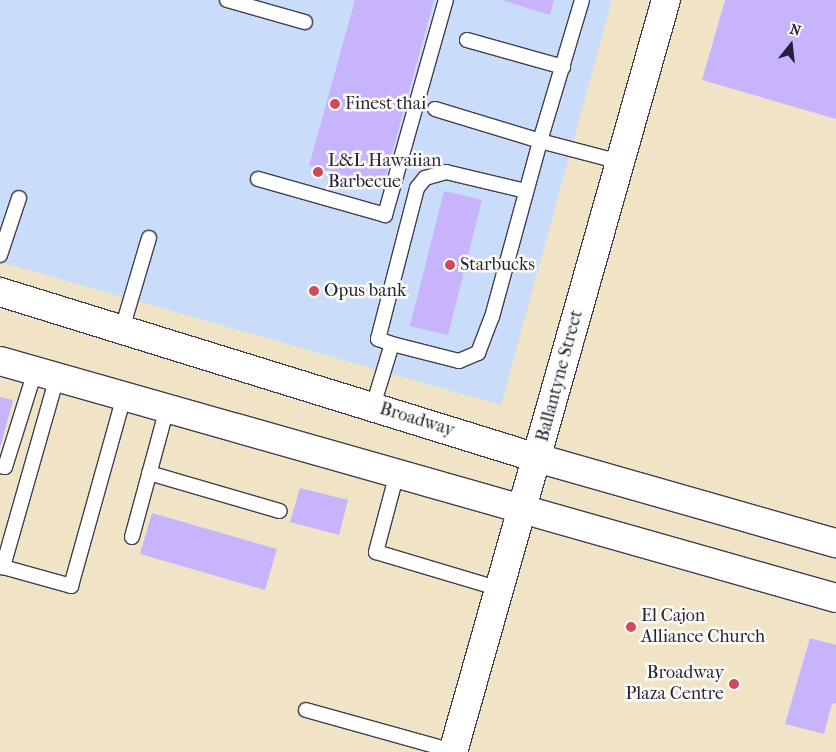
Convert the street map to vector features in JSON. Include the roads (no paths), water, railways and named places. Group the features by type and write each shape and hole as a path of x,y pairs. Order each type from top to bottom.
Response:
{"main road":[{"name":"Ballantyne Street","path":"453,751 666,0"},
{"name":"Broadway","path":"0,292 537,458 836,543"},
{"path":"0,361 836,598"}],"lane":[{"path":"227,0 305,22"},
{"path":"258,179 386,215 446,0"},
{"path":"526,191 446,172 425,178 417,188 378,339 459,361 478,353 492,317 540,141 582,0"},
{"path":"467,40 563,67"},
{"path":"435,110 620,162"},
{"path":"0,255 19,198"},
{"path":"122,329 149,238"},
{"path":"373,406 392,344"},
{"path":"46,374 2,567 54,582 71,586 124,396"},
{"path":"0,466 5,467 46,374"},
{"path":"132,537 167,408"},
{"path":"149,473 280,511"},
{"path":"398,473 376,552 500,589"},
{"path":"306,710 453,751"}],"place":[{"name":"Finest thai","path":"335,104"},
{"name":"L&L Hawaiian Barbecue","path":"318,172"},
{"name":"Starbucks","path":"450,265"},
{"name":"Opus bank","path":"314,291"},
{"name":"El Cajon Alliance Church","path":"631,627"},
{"name":"Broadway Plaza Centre","path":"734,684"}]}
